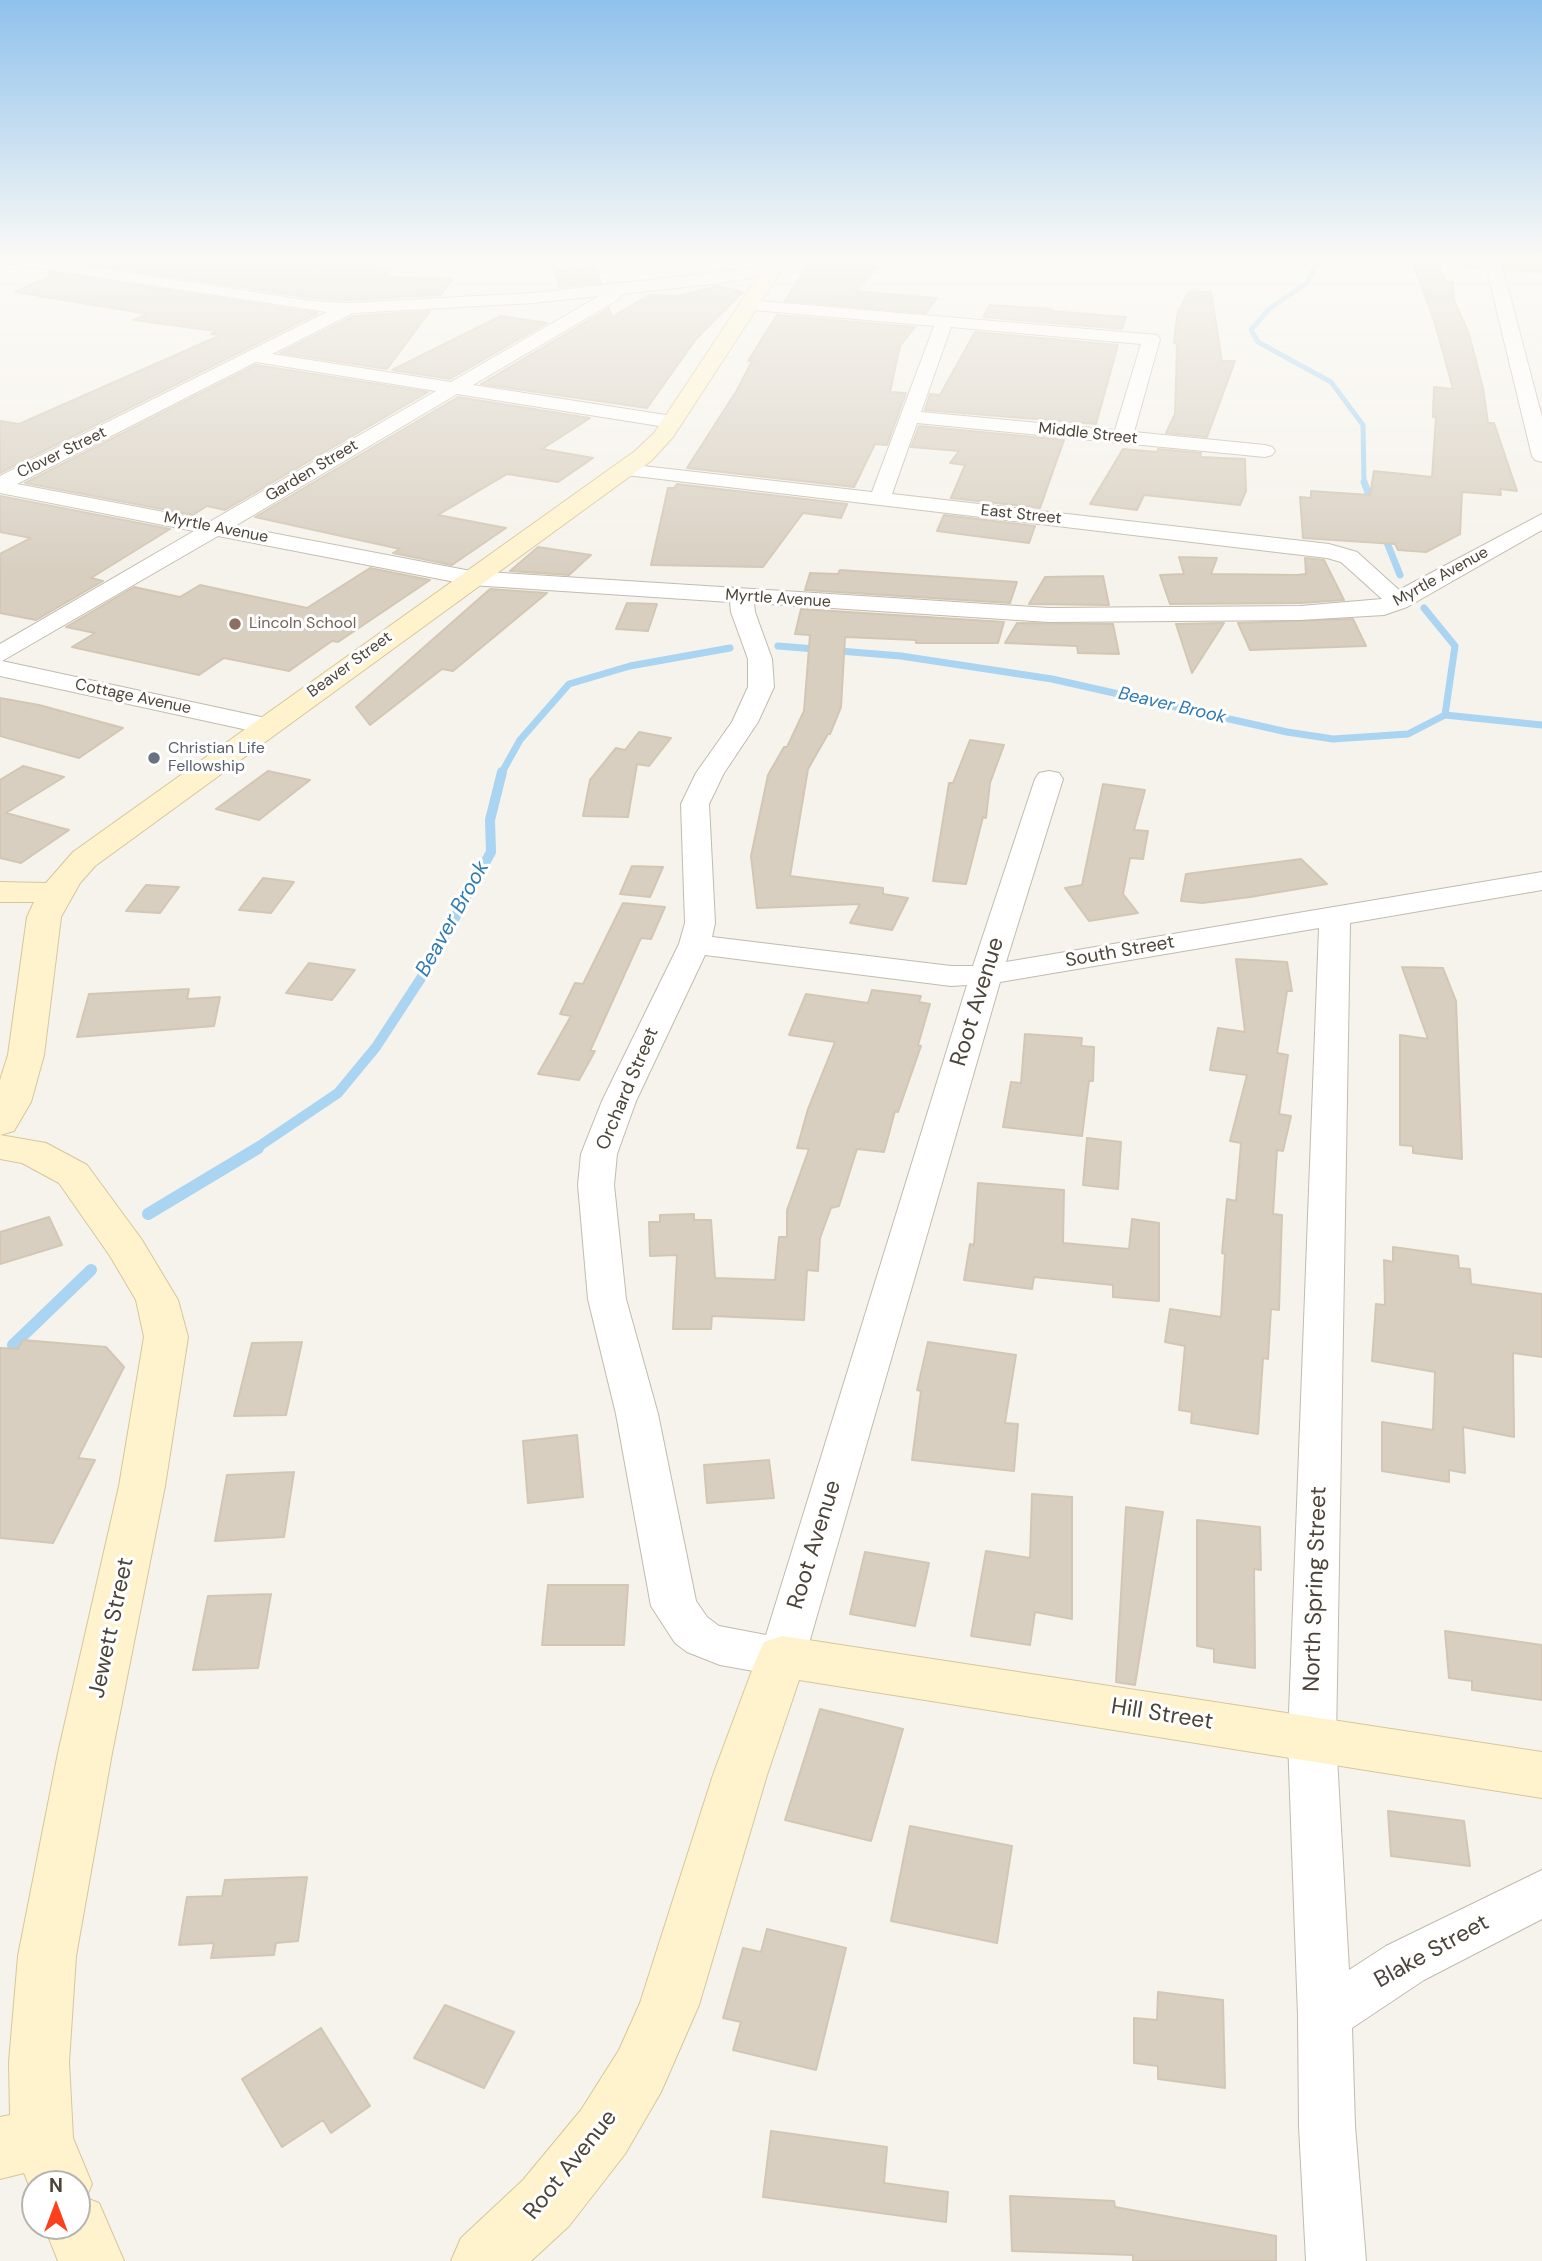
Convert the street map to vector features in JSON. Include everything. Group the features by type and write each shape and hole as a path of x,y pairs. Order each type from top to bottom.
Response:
{"street":[{"name":"Clover Street","path":"0,485 244,364"},
{"path":"300,364 672,422"},
{"name":"Garden Street","path":"0,654 494,364"},
{"name":"Beaver Street","path":"0,1123 12,1102 23,1064 44,917 55,893 84,859 625,470 655,445 712,364"},
{"path":"880,499 930,364"},
{"path":"1122,437 1144,364"},
{"path":"1519,364 1542,456"},
{"name":"Middle Street","path":"912,416 1265,451"},
{"name":"East Street","path":"625,470 1329,551 1349,557 1399,602"},
{"name":"Myrtle Avenue","path":"0,485 471,579 1049,615 1348,612 1384,608 1542,521"},
{"name":"Orchard Street","path":"742,596 743,612 760,659 761,687 745,722 710,773 695,804 700,923 695,944 638,1059 599,1154 596,1185 607,1299 637,1414 674,1606 680,1618 703,1639 720,1646 782,1657"},
{"name":"Cottage Avenue","path":"0,668 267,726"},
{"name":"Root Avenue","path":"484,2261 546,2203 603,2132 640,2070 669,2005 740,1775 782,1657 985,975 1049,779"},
{"name":"South Street","path":"695,944 951,976 985,975 1542,881"},
{"path":"2,890 55,893"},
{"name":"North Spring Street","path":"1335,916 1312,1739 1325,2016 1327,2126 1336,2261"},
{"name":"Jewett Street","path":"0,1147 32,1152 73,1174 127,1250 157,1300 166,1337 142,1486 85,1753 47,1956 34,2157"},
{"name":"Hill Street","path":"782,1657 1542,1775"},
{"name":"Blake Street","path":"1325,2016 1405,1963 1542,1893"},
{"path":"82,2240 90,2261"}],"building":[{"path":"156,364 218,364 0,473 0,421 19,424"},
{"path":"350,364 391,364 387,369"},
{"path":"405,364 477,364 450,379 392,370"},
{"path":"516,364 679,364 647,408 481,384"},
{"path":"751,364 896,364 890,392 906,393 887,445 875,444 854,487 687,468"},
{"path":"957,364 1113,364 1096,424 925,410 930,394 940,395"},
{"path":"1176,364 1234,364 1207,437 1166,433 1175,414"},
{"path":"1446,364 1477,364 1488,423 1494,423 1517,491 1500,489 1501,495 1462,492 1460,534 1426,552 1398,550 1395,544 1303,538 1300,497 1311,498 1311,491 1370,495 1374,471 1432,477 1436,417 1433,417 1434,387 1453,389"},
{"path":"256,365 428,392 225,510 207,506 193,515 25,483"},
{"path":"458,397 590,418 542,449 593,458 558,482 507,474 438,515 506,528 452,565 393,553 400,549 255,517"},
{"path":"919,426 1064,440 1040,508 951,498 965,465 950,463 959,451 911,447"},
{"path":"1123,449 1157,452 1158,449 1201,453 1200,457 1245,459 1246,491 1240,505 1144,495 1137,510 1090,504"},
{"path":"677,484 847,504 841,518 803,513 763,567 651,565 668,488 674,488"},
{"path":"0,496 170,529 91,578 103,581 36,620 0,613 0,554 31,538 0,532"},
{"path":"944,515 1035,526 1029,543 937,531"},
{"path":"538,547 591,555 569,575 510,571"},
{"path":"1179,557 1217,558 1211,574 1306,574 1305,558 1324,560 1344,600 1170,604 1160,575 1184,574"},
{"path":"370,568 430,580 338,642 332,641 289,671 224,658 199,675 72,647 95,633 66,627 134,587 180,597 200,585 307,608"},
{"path":"840,570 1017,582 1010,603 805,590 810,573 838,574"},
{"path":"1103,576 1109,605 1029,604 1045,577"},
{"path":"490,589 547,593 453,671 442,669 370,725 356,707"},
{"path":"627,603 657,604 648,631 616,629"},
{"path":"801,609 1004,622 998,643 916,643 916,640 845,637 841,707 830,734 808,769 790,876 883,888 883,894 908,898 892,930 850,923 860,904 757,908 751,856 768,775 784,747 787,747 804,711 810,635 795,634"},
{"path":"1353,619 1366,646 1250,650 1238,623"},
{"path":"1017,623 1113,624 1119,654 1078,653 1077,646 1005,643"},
{"path":"1224,623 1192,673 1176,624"},
{"path":"0,698 39,705 123,728 79,758 0,736"},
{"path":"639,732 671,738 649,766 637,764 628,817 583,816 590,780 616,748 625,750"},
{"path":"970,740 1004,745 990,783 986,818 983,817 966,884 933,881 949,783 953,783"},
{"path":"23,766 64,777 6,813 69,830 21,863 0,858 0,780"},
{"path":"268,771 310,780 259,820 216,809"},
{"path":"1103,784 1145,790 1134,830 1148,831 1143,859 1130,858 1123,894 1138,913 1089,921 1065,888 1082,885"},
{"path":"1301,859 1327,884 1202,903 1181,901 1186,874"},
{"path":"632,866 663,867 650,897 620,894"},
{"path":"263,878 294,882 271,913 239,910"},
{"path":"146,885 179,887 160,913 126,911"},
{"path":"623,903 665,907 651,939 641,938 590,1051 595,1051 579,1080 538,1074 571,1016 560,1014 575,983 583,984"},
{"path":"1236,959 1287,962 1292,991 1287,991 1277,1053 1288,1055 1279,1114 1291,1116 1283,1151 1277,1150 1273,1214 1282,1215 1279,1310 1271,1309 1268,1359 1263,1358 1258,1434 1191,1423 1192,1412 1179,1410 1185,1346 1165,1342 1170,1309 1221,1317 1225,1254 1222,1253 1227,1199 1236,1201 1241,1143 1230,1141 1247,1075 1210,1070 1218,1028 1245,1032"},
{"path":"309,963 355,970 332,1000 286,993"},
{"path":"1402,967 1443,968 1456,1001 1462,1159 1413,1153 1413,1146 1400,1145 1400,1035 1428,1039"},
{"path":"189,989 187,999 220,997 214,1026 77,1037 89,994"},
{"path":"872,990 921,996 919,1002 930,1004 918,1045 921,1046 898,1112 895,1111 884,1152 857,1149 839,1206 831,1208 820,1238 818,1271 807,1270 804,1320 712,1316 711,1329 673,1329 677,1255 650,1256 649,1222 660,1222 660,1215 694,1214 694,1220 711,1220 715,1278 775,1280 779,1237 787,1237 787,1210 809,1149 797,1148 808,1109 835,1042 789,1035 806,994 868,1003"},
{"path":"1025,1034 1082,1038 1081,1046 1094,1047 1093,1081 1089,1081 1082,1136 1003,1127 1011,1082 1021,1083"},
{"path":"1087,1138 1121,1142 1118,1189 1083,1185"},
{"path":"978,1183 1064,1190 1063,1243 1129,1249 1132,1219 1159,1223 1159,1301 1113,1297 1113,1285 1034,1277 1032,1289 964,1280 970,1244 974,1245"},
{"path":"49,1217 62,1245 0,1264 0,1232"},
{"path":"1393,1247 1458,1256 1459,1268 1470,1269 1471,1284 1542,1294 1542,1357 1513,1353 1514,1437 1463,1427 1465,1473 1449,1470 1449,1482 1382,1471 1382,1422 1433,1430 1435,1372 1372,1361 1376,1304 1385,1305 1384,1260 1393,1262"},
{"path":"23,1340 106,1347 124,1367 78,1458 95,1460 53,1543 0,1538 0,1348 18,1349"},
{"path":"302,1342 286,1415 234,1416 252,1343"},
{"path":"928,1342 1016,1355 1005,1423 1018,1424 1014,1471 912,1460 921,1391 917,1390"},
{"path":"577,1435 583,1497 528,1503 523,1441"},
{"path":"769,1460 774,1498 707,1503 704,1465"},
{"path":"294,1472 284,1537 215,1541 227,1475"},
{"path":"1032,1494 1072,1497 1072,1619 1035,1612 1030,1645 971,1636 986,1551 1030,1558"},
{"path":"1126,1507 1163,1512 1135,1685 1116,1682"},
{"path":"1197,1520 1260,1527 1261,1570 1254,1569 1255,1668 1214,1662 1214,1649 1197,1646"},
{"path":"865,1552 929,1563 915,1626 850,1614"},
{"path":"548,1585 628,1585 624,1645 542,1645"},
{"path":"271,1594 258,1668 193,1670 208,1596"},
{"path":"1445,1631 1542,1645 1542,1700 1472,1690 1472,1681 1449,1678"},
{"path":"820,1709 903,1729 871,1841 785,1820"},
{"path":"1388,1811 1464,1821 1470,1866 1391,1856"},
{"path":"910,1826 1012,1846 997,1943 891,1921"},
{"path":"307,1877 298,1941 276,1943 274,1955 211,1958 214,1943 179,1945 187,1897 222,1896 225,1880"},
{"path":"767,1929 846,1948 816,2070 733,2050 741,2022 723,2018 743,1948 761,1952"},
{"path":"1158,1992 1223,2000 1225,2088 1158,2079 1158,2066 1134,2063 1134,2018 1157,2020"},
{"path":"445,2005 514,2032 484,2088 414,2058"},
{"path":"321,2028 370,2106 331,2133 323,2120 282,2147 242,2079"},
{"path":"771,2131 887,2147 884,2183 948,2192 946,2222 763,2197"},
{"path":"1010,2196 1114,2201 1115,2207 1276,2236 1276,2261 1133,2261 1133,2255 1012,2251"}],"waterway":[{"name":"Beaver Brook","path":"1297,364 1331,382 1363,425 1364,483"},
{"name":"Beaver Brook","path":"1364,482 1374,508"},
{"name":"Beaver Brook","path":"1382,530 1400,575"},
{"name":"Beaver Brook","path":"1424,608 1455,646 1445,715"},
{"name":"Beaver Brook","path":"778,646 901,656 1052,679 1287,732 1333,739 1408,734 1445,715"},
{"name":"Beaver Brook","path":"502,772 520,740 569,684 630,666 730,648"},
{"path":"1445,715 1542,725"},
{"name":"Beaver Brook","path":"255,1149 338,1093 376,1047 425,972 491,852 490,820 502,772"},
{"name":"Beaver Brook","path":"148,1214 258,1148"},
{"name":"Beaver Brook","path":"13,1345 91,1270"}],"place":[{"name":"Lincoln School","path":"235,624"},
{"name":"Christian Life Fellowship","path":"154,758"}]}
